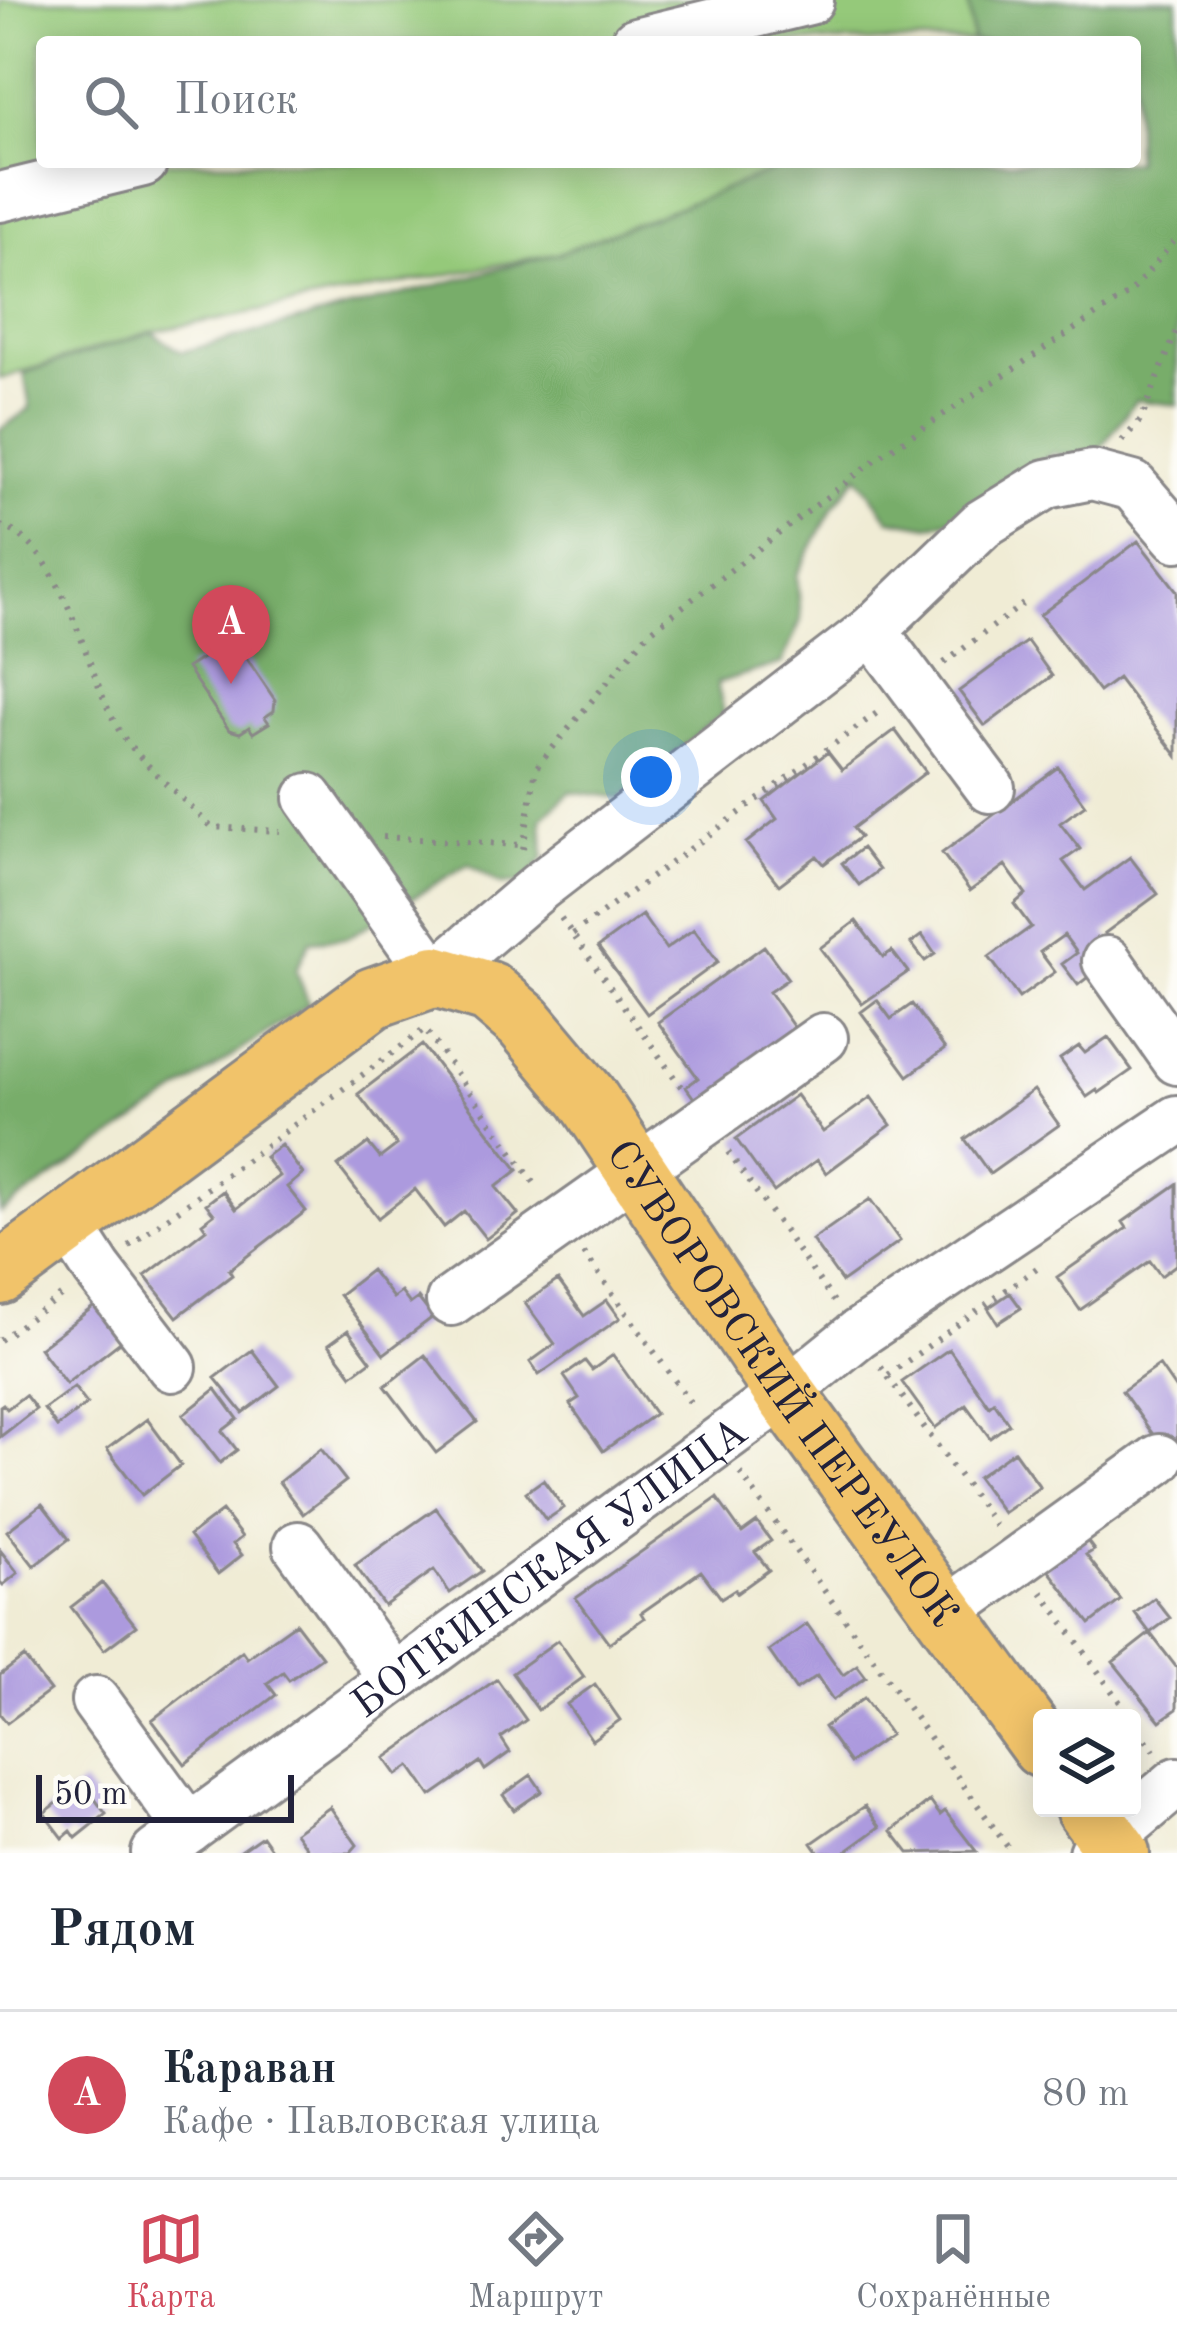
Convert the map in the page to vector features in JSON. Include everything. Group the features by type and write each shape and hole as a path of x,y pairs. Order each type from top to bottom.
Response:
{"main road":[{"name":"СУВОРОВСКИЙ ПЕРЕУЛОК","path":"435,976 489,992 524,1022 586,1096 785,1393 1033,1735"},
{"path":"0,1274 83,1247 374,998 435,976"}],"street":[{"path":"661,36 809,0"},
{"path":"0,197 118,168"},
{"path":"322,816 435,976 530,866 872,630 982,524 1047,484 1092,476 1133,486 1177,537"},
{"path":"872,630 990,788"},
{"path":"1107,962 1177,1060"},
{"path":"451,1301 823,1039"},
{"name":"БОТКИНСКАЯ УЛИЦА","path":"173,1841 785,1393 858,1334 1177,1120"},
{"path":"83,1247 172,1367"},
{"path":"945,1613 1159,1459"},
{"path":"298,1546 394,1679"},
{"path":"96,1701 173,1841"},
{"path":"1102,1839 1177,1782"}],"path":[{"path":"1125,1709 572,934 530,866 536,768 648,633 886,452 1130,293 1177,238"},
{"path":"1092,476 1141,420 1177,330"},
{"path":"0,526 11,529 43,556 121,733 211,827 322,816 530,866"},
{"path":"572,934 1023,604"},
{"path":"0,1340 83,1247 425,1029 1012,1853"},
{"path":"887,1375 1042,1264"}],"green space":[{"path":"0,0 1177,0 1177,9 1140,36 36,36 36,168 877,168 559,253 151,332 0,379"},
{"path":"968,0 1177,0 1177,405 1136,400 1093,459 1052,453 971,513 929,526 889,519 858,475 832,509 797,575 801,620 782,663 717,683 724,713 619,799 569,792 542,818 544,857 526,883 501,884 468,864 347,938 310,941 296,970 309,1004 0,1213 0,430 30,408 24,373 151,332 182,352 559,253 780,168 1141,168 1141,36 972,36"}],"building":[{"path":"1138,541 1177,591 1177,756 1118,678 1099,692 1040,615"},
{"path":"233,638 275,700 274,711 265,717 269,723 253,733 249,727 240,733 229,730 187,668"},
{"path":"1027,641 1052,676 985,726 959,691"},
{"path":"895,730 926,772 853,828 860,837 824,864 817,856 779,885 746,843 777,819 764,801 828,752 842,770"},
{"path":"1058,767 1085,805 1060,823 1080,849 1063,861 1085,890 1130,857 1158,894 1105,933 1113,943 1092,974 1078,985 1062,964 1077,953 1064,935 1040,952 1055,972 1019,998 989,957 1031,927 1014,904 1026,894 1005,865 970,891 942,853"},
{"path":"862,848 879,870 859,885 842,863"},
{"path":"642,915 666,949 694,929 718,962 647,1014 598,947"},
{"path":"856,921 883,957 892,951 908,972 862,1004 820,948"},
{"path":"922,935 935,954 925,961 911,943"},
{"path":"764,946 788,979 769,992 802,1039 703,1111 686,1087 698,1078 658,1022"},
{"path":"877,1000 891,1019 912,1004 945,1049 908,1076 861,1012"},
{"path":"1108,1037 1132,1070 1087,1097 1060,1059 1079,1046 1085,1053"},
{"path":"422,1045 518,1170 496,1187 518,1214 486,1239 464,1211 444,1227 415,1189 378,1218 338,1166 368,1143 380,1158 397,1145 358,1094"},
{"path":"1034,1090 1059,1125 990,1174 965,1139"},
{"path":"796,1095 823,1132 871,1097 891,1125 826,1173 817,1160 774,1192 736,1139"},
{"path":"281,1145 303,1174 287,1187 306,1211 177,1317 145,1276 206,1229 202,1223 214,1214 206,1204 223,1191 236,1209 279,1176 265,1157"},
{"path":"1177,1184 1177,1264 1161,1276 1150,1261 1080,1310 1057,1277 1127,1228 1123,1222"},
{"path":"870,1199 900,1241 842,1282 812,1240"},
{"path":"371,1270 393,1298 401,1292 410,1304 418,1298 433,1317 384,1354 339,1295"},
{"path":"558,1280 584,1316 607,1300 620,1318 539,1375 530,1362 555,1344 525,1303"},
{"path":"1010,1293 1021,1308 998,1323 988,1308"},
{"path":"105,1298 132,1333 66,1384 39,1348"},
{"path":"348,1330 371,1361 352,1375 329,1344"},
{"path":"949,1349 989,1406 994,1402 1009,1424 990,1438 966,1405 935,1428 902,1382"},
{"path":"252,1350 279,1386 243,1413 215,1378"},
{"path":"425,1355 477,1422 436,1453 385,1386"},
{"path":"613,1355 655,1414 603,1451 570,1404 579,1398 564,1376 585,1361 592,1370"},
{"path":"1159,1365 1177,1391 1177,1468 1122,1391"},
{"path":"74,1387 87,1404 57,1427 44,1409"},
{"path":"216,1389 238,1419 222,1431 237,1450 220,1463 183,1415"},
{"path":"25,1395 36,1409 0,1437 0,1406 7,1409"},
{"path":"147,1419 181,1465 142,1495 107,1449"},
{"path":"321,1449 346,1481 303,1514 279,1482"},
{"path":"1014,1451 1040,1487 1003,1513 977,1477"},
{"path":"543,1480 564,1508 546,1520 526,1492"},
{"path":"717,1498 742,1533 757,1522 771,1541 755,1552 769,1570 737,1593 735,1589 721,1598 701,1571 641,1613 644,1618 609,1643 576,1598"},
{"path":"42,1504 69,1539 34,1566 7,1531"},
{"path":"436,1508 482,1571 450,1593 434,1570 384,1606 355,1565"},
{"path":"222,1511 242,1537 233,1544 242,1555 218,1574 189,1536"},
{"path":"1081,1533 1094,1550 1086,1555 1121,1600 1090,1624 1043,1563"},
{"path":"0,1550 18,1573 3,1585 0,1582"},
{"path":"102,1583 136,1626 104,1650 71,1607"},
{"path":"1154,1598 1170,1618 1150,1633 1135,1613"},
{"path":"296,1623 322,1657 289,1680 283,1672 267,1683 276,1695 185,1764 152,1720 242,1651 247,1658"},
{"path":"807,1624 843,1675 857,1665 866,1677 833,1700 817,1676 796,1690 769,1651"},
{"path":"1150,1633 1177,1668 1177,1709 1160,1721 1113,1662"},
{"path":"558,1640 584,1677 538,1710 512,1673"},
{"path":"24,1657 50,1691 7,1723 0,1714 0,1675"},
{"path":"497,1679 526,1720 501,1738 510,1752 485,1770 480,1762 431,1796 410,1766 397,1775 385,1758"},
{"path":"595,1684 620,1720 592,1740 567,1704"},
{"path":"864,1698 890,1735 850,1763 824,1727"},
{"path":"531,1775 542,1791 514,1810 503,1795"},
{"path":"83,1783 106,1814 76,1838 71,1831 63,1838 44,1813"},
{"path":"930,1801 940,1815 945,1811 976,1851 909,1853 892,1831"},
{"path":"865,1806 880,1827 844,1853 819,1853 812,1843"},
{"path":"330,1807 357,1845 350,1853 310,1853 295,1832"},
{"path":"262,1836 274,1853 238,1853"}],"place":[{"name":"Караван","path":"231,684"}]}
